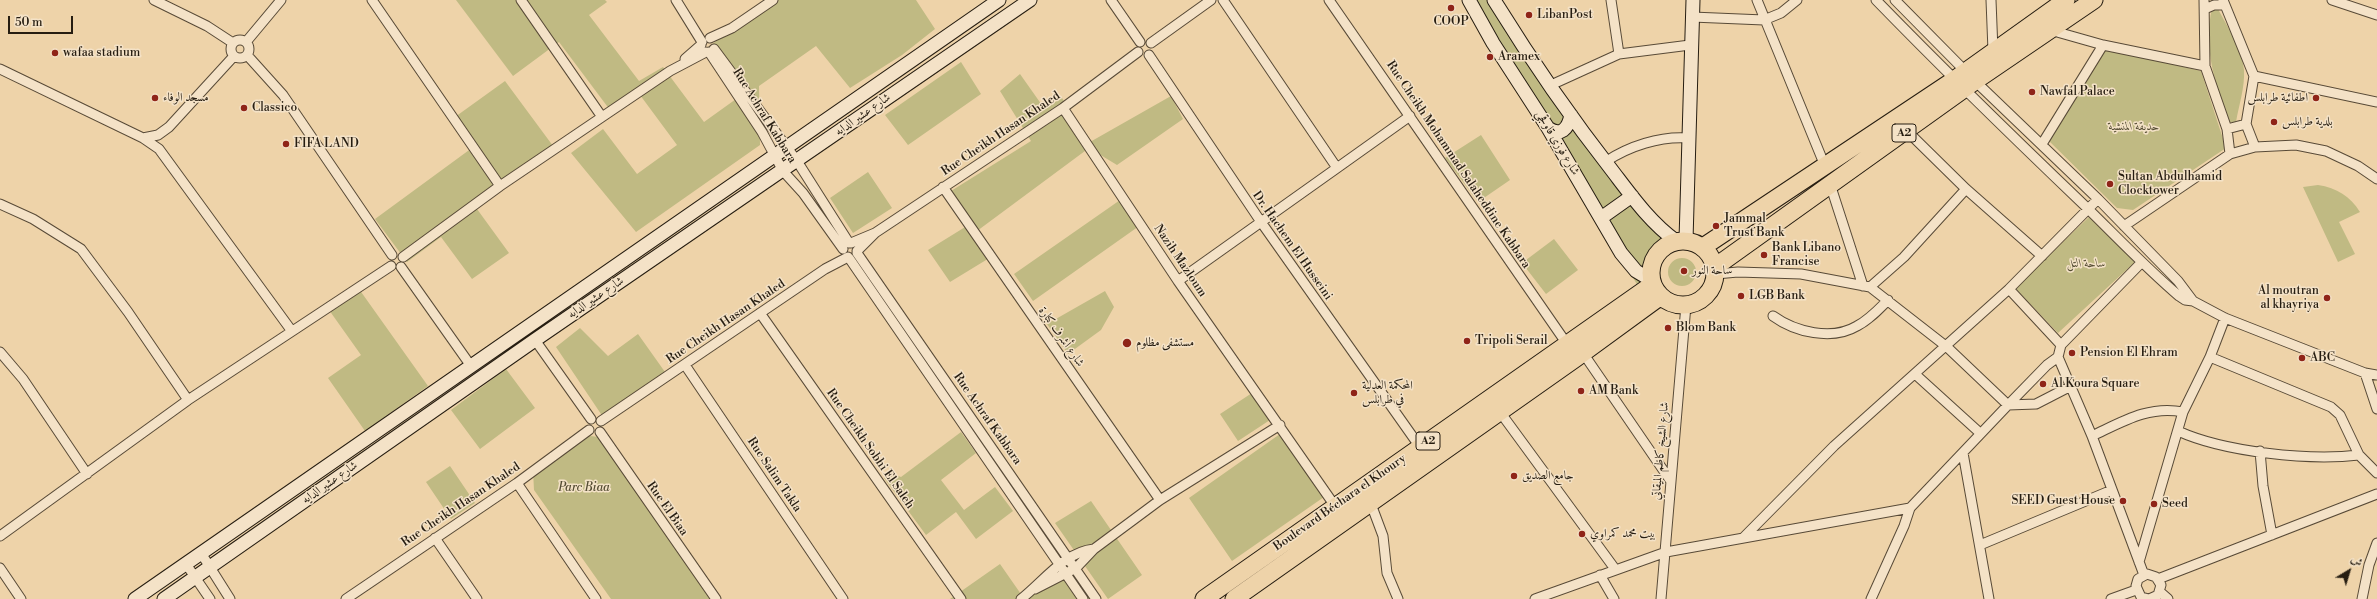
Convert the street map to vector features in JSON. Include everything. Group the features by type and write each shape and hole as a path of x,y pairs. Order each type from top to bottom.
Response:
{"highway":[{"name":"A2","path":"1715,271 1830,184 1907,131 1964,81 1993,51 2066,0"},
{"name":"A2","path":"1704,247 1825,166 2050,30 2094,0"},
{"path":"1681,241 1704,247 1710,254 1715,271 1710,292 1695,303 1686,305 1668,302 1655,287 1651,270 1656,256 1666,245 1681,241"},
{"name":"Boulevard Béchara el Khoury","path":"1204,599 1566,344 1655,287"},
{"name":"Boulevard Béchara el Khoury","path":"1234,599 1371,504 1583,353 1655,287"}],"street":[{"path":"154,0 207,26 233,43"},
{"path":"246,42 280,0"},
{"path":"372,0 500,186"},
{"path":"521,0 602,117"},
{"name":"Rue Achraf Kabbara","path":"676,0 708,45 787,147 850,251 1083,599"},
{"path":"403,257 500,186 773,0"},
{"name":"شارع عشير الدايه","path":"135,599 999,0"},
{"name":"شارع عشير الدايه","path":"164,599 535,340 784,171 1030,0"},
{"path":"1111,0 1140,42"},
{"path":"1151,43 1211,0"},
{"path":"1223,0 1337,168"},
{"name":"Rue Cheikh Mohammad Salaheddine Kabbara","path":"1329,0 1566,344"},
{"name":"شارع فوزي قاوقجي","path":"1468,0 1493,43 1548,128 1628,263 1655,287"},
{"path":"1494,0 1571,115 1632,196 1652,221 1681,241"},
{"path":"1610,0 1618,54"},
{"path":"1681,241 1688,138 1690,45 1693,0"},
{"path":"1757,0 1825,166"},
{"path":"1692,17 1764,20 1781,14 1797,0"},
{"path":"1876,0 1964,81 2141,263 2179,296 2185,300 2193,301 2225,318 2365,372 2377,375"},
{"path":"1895,0 1964,81 2042,144 2098,199 2182,286 2193,301"},
{"path":"1991,0 1993,51"},
{"path":"2332,0 2377,14"},
{"path":"2230,154 2227,129 2204,66 2205,4 2214,5 2223,2 2245,51 2254,76 2246,124 2255,147"},
{"path":"2050,30 2103,45 2204,66"},
{"path":"237,40 246,42 249,46 247,55 243,58 234,56 230,47 233,43 237,40"},
{"path":"1146,40 1151,43 1153,48 1149,55 1142,56 1138,52 1137,46 1140,42 1146,40"},
{"name":"Rue Achraf Kabbara","path":"708,45 762,132 774,156 784,171 850,251 1070,559 1096,599"},
{"path":"1551,85 1618,54 1690,45"},
{"path":"2042,144 2103,45"},
{"name":"Rue Cheikh Hasan Khaled","path":"601,421 825,269 875,233 1063,108 1138,52"},
{"path":"247,55 283,95 392,254"},
{"name":"Dr. Hachem El Husseini","path":"1149,55 1261,222 1420,447"},
{"path":"143,138 158,135 169,127 234,56"},
{"path":"0,69 143,138 159,149 291,330"},
{"path":"2254,76 2377,102"},
{"name":"Nazih Mazloum","path":"1063,108 1178,281 1280,425 1335,506"},
{"path":"1548,128 1557,133 1563,131 1569,125 1571,115"},
{"path":"1178,281 1410,116"},
{"path":"2227,129 2246,124"},
{"path":"1907,131 1966,189 2042,256"},
{"path":"158,135 159,149"},
{"path":"1606,162 1618,154 1635,146 1674,137 1688,138"},
{"path":"2124,226 2230,154 2255,147 2296,145 2326,151 2358,166 2377,179"},
{"path":"1830,184 1866,286"},
{"name":"شارع أشرف كبارة","path":"943,187 1160,500"},
{"path":"1866,286 1904,257 1966,189"},
{"path":"1601,218 1632,196"},
{"path":"1744,537 1834,446 1915,374 1947,348 2009,289 2098,199"},
{"path":"0,204 33,219 81,249 128,312 188,400"},
{"path":"392,254 400,254 403,257 405,262 402,267 398,269 391,266 389,260 392,254"},
{"path":"2141,263 2060,344 2058,357 2069,387 2092,436 2144,575"},
{"path":"0,536 188,400 291,330 391,266"},
{"path":"402,267 471,366"},
{"path":"1715,271 1801,274 1866,286 1888,300 1947,348 2008,405 2036,404 2069,387"},
{"path":"2009,289 2060,344"},
{"path":"1773,316 1787,326 1801,330 1819,333 1838,332 1856,327 1888,300"},
{"name":"شارع الشيخ كاظم الميقاتي","path":"1661,599 1686,305"},
{"name":"Rue Cheikh Sobhi El Saleh","path":"760,313 961,599"},
{"path":"2139,562 2183,412 2210,357 2225,318"},
{"path":"535,340 590,419"},
{"path":"0,352 23,379 87,474"},
{"path":"1583,353 1670,480"},
{"path":"1871,599 1904,526 1910,508 1963,453 1980,433 2047,365 2058,357"},
{"path":"2210,357 2331,407 2340,415 2358,455 2377,473"},
{"name":"Rue Salim Takla","path":"684,365 843,599"},
{"path":"2365,372 2377,409"},
{"path":"1915,374 1980,433"},
{"path":"2092,436 2139,415 2161,409 2183,412"},
{"path":"1500,412 1615,569"},
{"path":"594,418 601,421 603,425 600,432 596,433 589,430 588,422 590,419 594,418"},
{"path":"1021,599 1035,589 1060,565 1094,548 1160,500 1280,425"},
{"name":"Rue Cheikh Hasan Khaled","path":"351,597 517,483 589,430"},
{"path":"2178,431 2216,445 2260,451 2320,457 2358,455"},
{"name":"Rue El Biaa","path":"600,432 716,599"},
{"path":"2260,451 2263,486 2272,535"},
{"path":"1963,453 1990,599"},
{"path":"517,483 596,599"},
{"path":"1980,545 2112,490"},
{"path":"2158,579 2377,494"},
{"path":"1371,504 1383,536 1387,573 1398,599"},
{"path":"1535,599 1615,569 1666,552 1910,508"},
{"path":"435,538 477,599"},
{"path":"2362,599 2369,564 2377,543"},
{"path":"1035,589 1076,568 1094,548"},
{"path":"201,554 230,599"},
{"path":"186,564 210,599"},
{"path":"0,568 21,599"},
{"path":"2152,574 2158,579 2161,585 2160,592 2155,597 2149,599 2141,597 2136,590 2138,579 2144,575 2152,574"},
{"path":"1600,575 1614,599"},
{"path":"2111,599 2136,590"},
{"path":"2160,592 2168,599"}],"green space":[{"path":"456,0 605,0 607,2 589,15 639,81 663,67 704,122 743,94 708,47 772,0 916,0 935,29 902,55 850,88 816,46 759,86 760,145 636,232 571,153 603,129 637,174 677,145 640,95 613,114 559,42 513,76"},
{"path":"1469,0 1500,0 1582,140 1610,178 1668,241 1658,255 1645,298"},
{"path":"2217,7 2234,37 2243,62 2244,83 2236,122 2230,122 2215,80 2212,66 2209,38 2210,23 2212,8"},
{"name":"حديقة المنشية","path":"2103,48 2201,71 2226,148 2133,210 2117,208 2047,139"},
{"path":"961,62 981,94 908,145 885,115"},
{"path":"1020,74 1044,108 1062,98 1090,142 1171,96 1183,119 1117,165 1089,148 977,231 991,257 950,282 928,250 970,224 951,191 1031,141 1000,91"},
{"path":"505,81 556,150 477,209 509,253 472,279 441,237 407,262 375,219 476,145 455,117"},
{"path":"1481,135 1510,180 1478,202 1445,158"},
{"path":"868,172 892,208 853,233 830,198"},
{"path":"2318,185 2331,188 2347,197 2360,212 2339,222 2355,254 2338,262 2303,187"},
{"path":"1123,198 1142,224 1033,301 1014,274"},
{"name":"ساحة التل","path":"2089,217 2135,262 2058,333 2015,288"},
{"path":"1554,239 1578,270 1546,294 1522,263"},
{"path":"1682,258 1692,262 1696,272 1692,282 1682,286 1672,282 1668,272 1672,262"},
{"path":"359,289 428,386 365,431 328,378 361,355 329,310"},
{"path":"1105,291 1114,307 1101,330 1068,354 1047,324"},
{"path":"580,328 608,356 638,334 665,372 603,417 556,347"},
{"path":"506,369 535,408 480,449 451,410"},
{"path":"1252,393 1270,420 1238,441 1220,414"},
{"path":"961,432 976,453 941,480 964,510 995,487 1013,511 976,539 956,512 926,535 884,478 891,473 901,477"},
{"path":"1280,434 1324,497 1232,561 1189,498"},
{"name":"Parc Biaa","path":"581,435 599,437 711,599 611,599 534,490 533,471"},
{"path":"450,466 475,503 451,519 426,482"},
{"path":"1091,501 1142,575 1108,599 1055,523"},
{"path":"1000,564 1023,597 1067,567 1090,599 950,599"}],"place":[{"name":"COOP","path":"1451,8"},
{"name":"LibanPost","path":"1529,15"},
{"name":"wafaa stadium","path":"55,53"},
{"name":"Aramex","path":"1490,57"},
{"name":"Nawfal Palace","path":"2032,92"},
{"name":"مسجد الوفاء","path":"155,98"},
{"name":"اطفائية طرابلس","path":"2316,98"},
{"name":"Classico","path":"244,108"},
{"name":"بلدية طرابلس","path":"2274,122"},
{"name":"FIFA LAND","path":"286,144"},
{"name":"Sultan Abdulhamid Clocktower","path":"2110,184"},
{"name":"Jammal Trust Bank","path":"1716,226"},
{"name":"Bank Libano Francise","path":"1764,255"},
{"name":"ساحة النور","path":"1684,271"},
{"name":"LGB Bank","path":"1741,296"},
{"name":"Al moutran al khayriya","path":"2327,298"},
{"name":"Blom Bank","path":"1668,328"},
{"name":"Tripoli Serail","path":"1467,341"},
{"name":"مستشفى مظلوم","path":"1127,343"},
{"name":"Pension El Ehram","path":"2072,353"},
{"name":"ABC","path":"2302,358"},
{"name":"Al Koura Square","path":"2043,384"},
{"name":"AM Bank","path":"1581,391"},
{"name":"المحكمة العدلية في طرابلس","path":"1354,393"},
{"name":"جامع الصديق","path":"1514,476"},
{"name":"SEED Guest House","path":"2123,501"},
{"name":"Seed","path":"2154,504"},
{"name":"بيت محمد كمراوي","path":"1582,534"}]}
